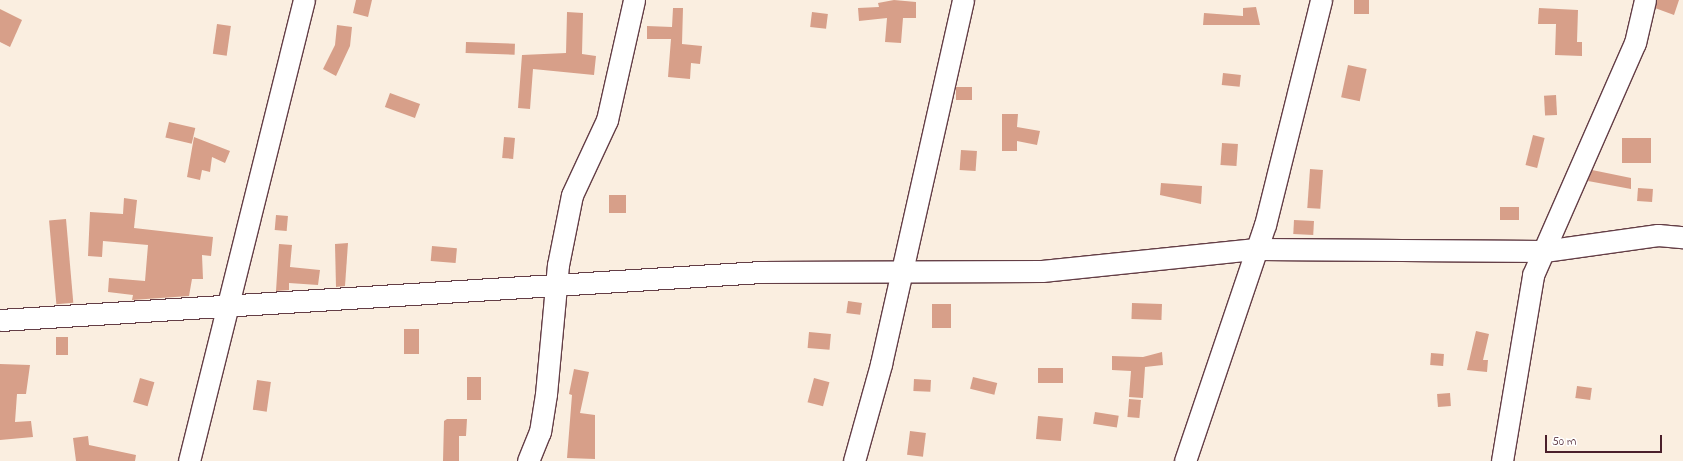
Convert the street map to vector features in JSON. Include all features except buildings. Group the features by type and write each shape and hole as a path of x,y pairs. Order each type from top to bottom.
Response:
{"street":[{"path":"188,461 304,0"},
{"path":"528,461 540,432 546,394 556,288 572,195 607,120 634,0"},
{"path":"854,461 903,271 963,0"},
{"path":"1185,461 1256,250 1321,0"},
{"path":"1502,461 1533,275 1635,43 1645,0"},
{"path":"0,320 556,288 760,272 1042,271 1256,250 1544,251 1658,236 1683,237"}]}
